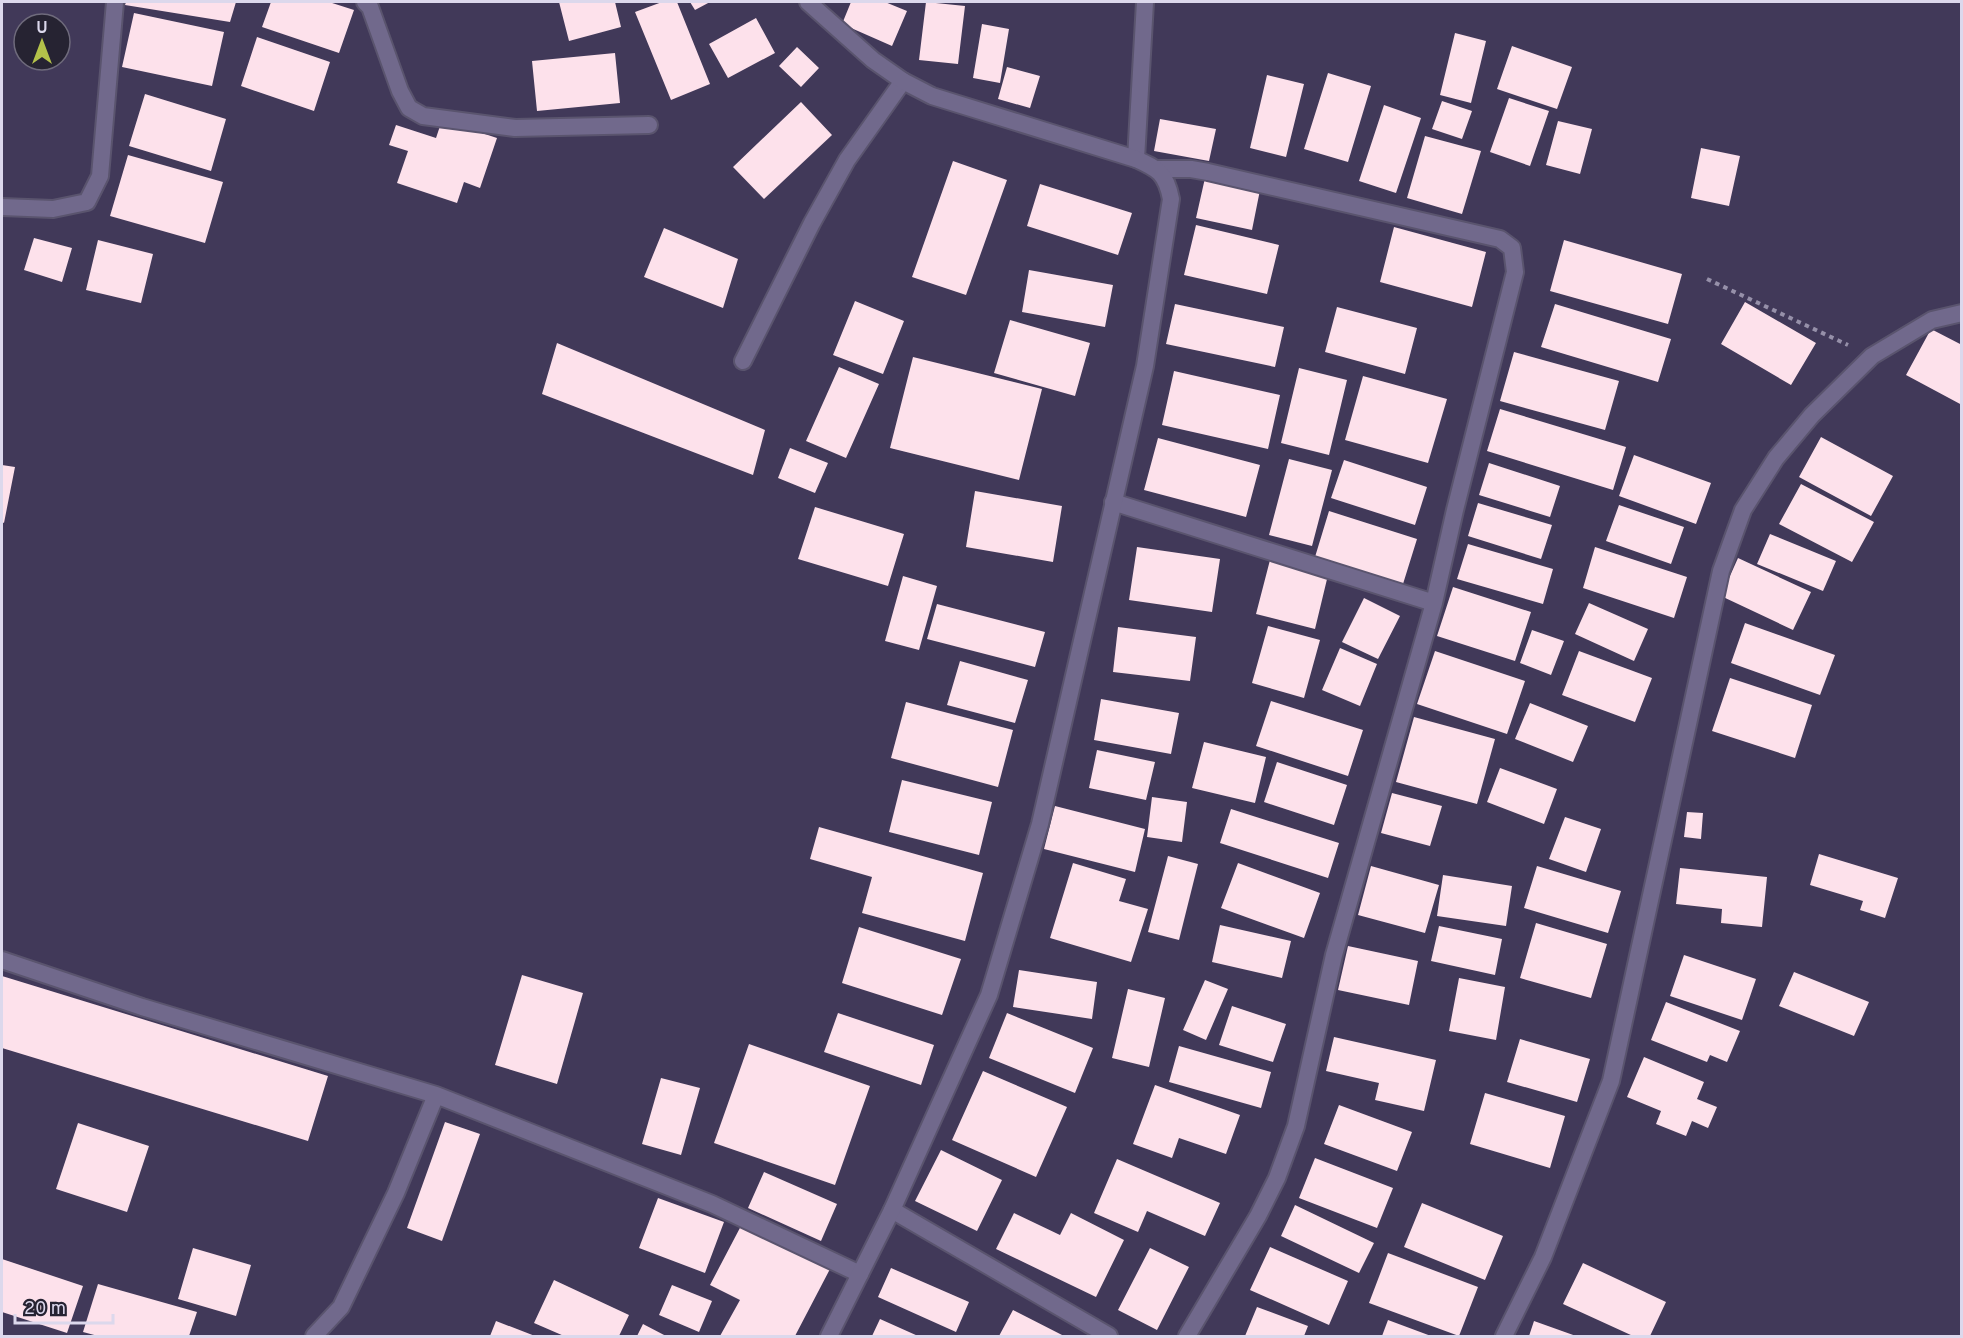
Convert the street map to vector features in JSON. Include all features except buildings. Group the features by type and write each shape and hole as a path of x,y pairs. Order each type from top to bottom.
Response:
{"street":[{"path":"2,207 52,209 87,202 99,177 115,2"},
{"path":"365,2 370,7 400,91 409,108 423,116 514,128 650,125"},
{"path":"808,2 873,60 903,81 932,96 1136,159 1157,169 1191,169 1208,172 1500,239 1512,248 1515,272 1434,603 1334,955 1296,1126 1276,1178 1258,1216 1187,1336"},
{"path":"1136,159 1145,2"},
{"path":"743,362 812,223 848,160 903,81"},
{"path":"829,1336 892,1210 989,994 1040,824 1145,366 1171,199 1168,183 1157,169"},
{"path":"1504,1336 1543,1257 1611,1081 1718,583 1743,510 1776,458 1812,414 1872,356 1932,320 1962,313"},
{"path":"1113,502 1434,603"},
{"path":"2,960 142,1007 436,1095 712,1204 860,1274"},
{"path":"314,1336 341,1307 396,1193 436,1095"},
{"path":"892,1210 1109,1336"}],"path":[{"path":"1707,279 1872,356"}]}
